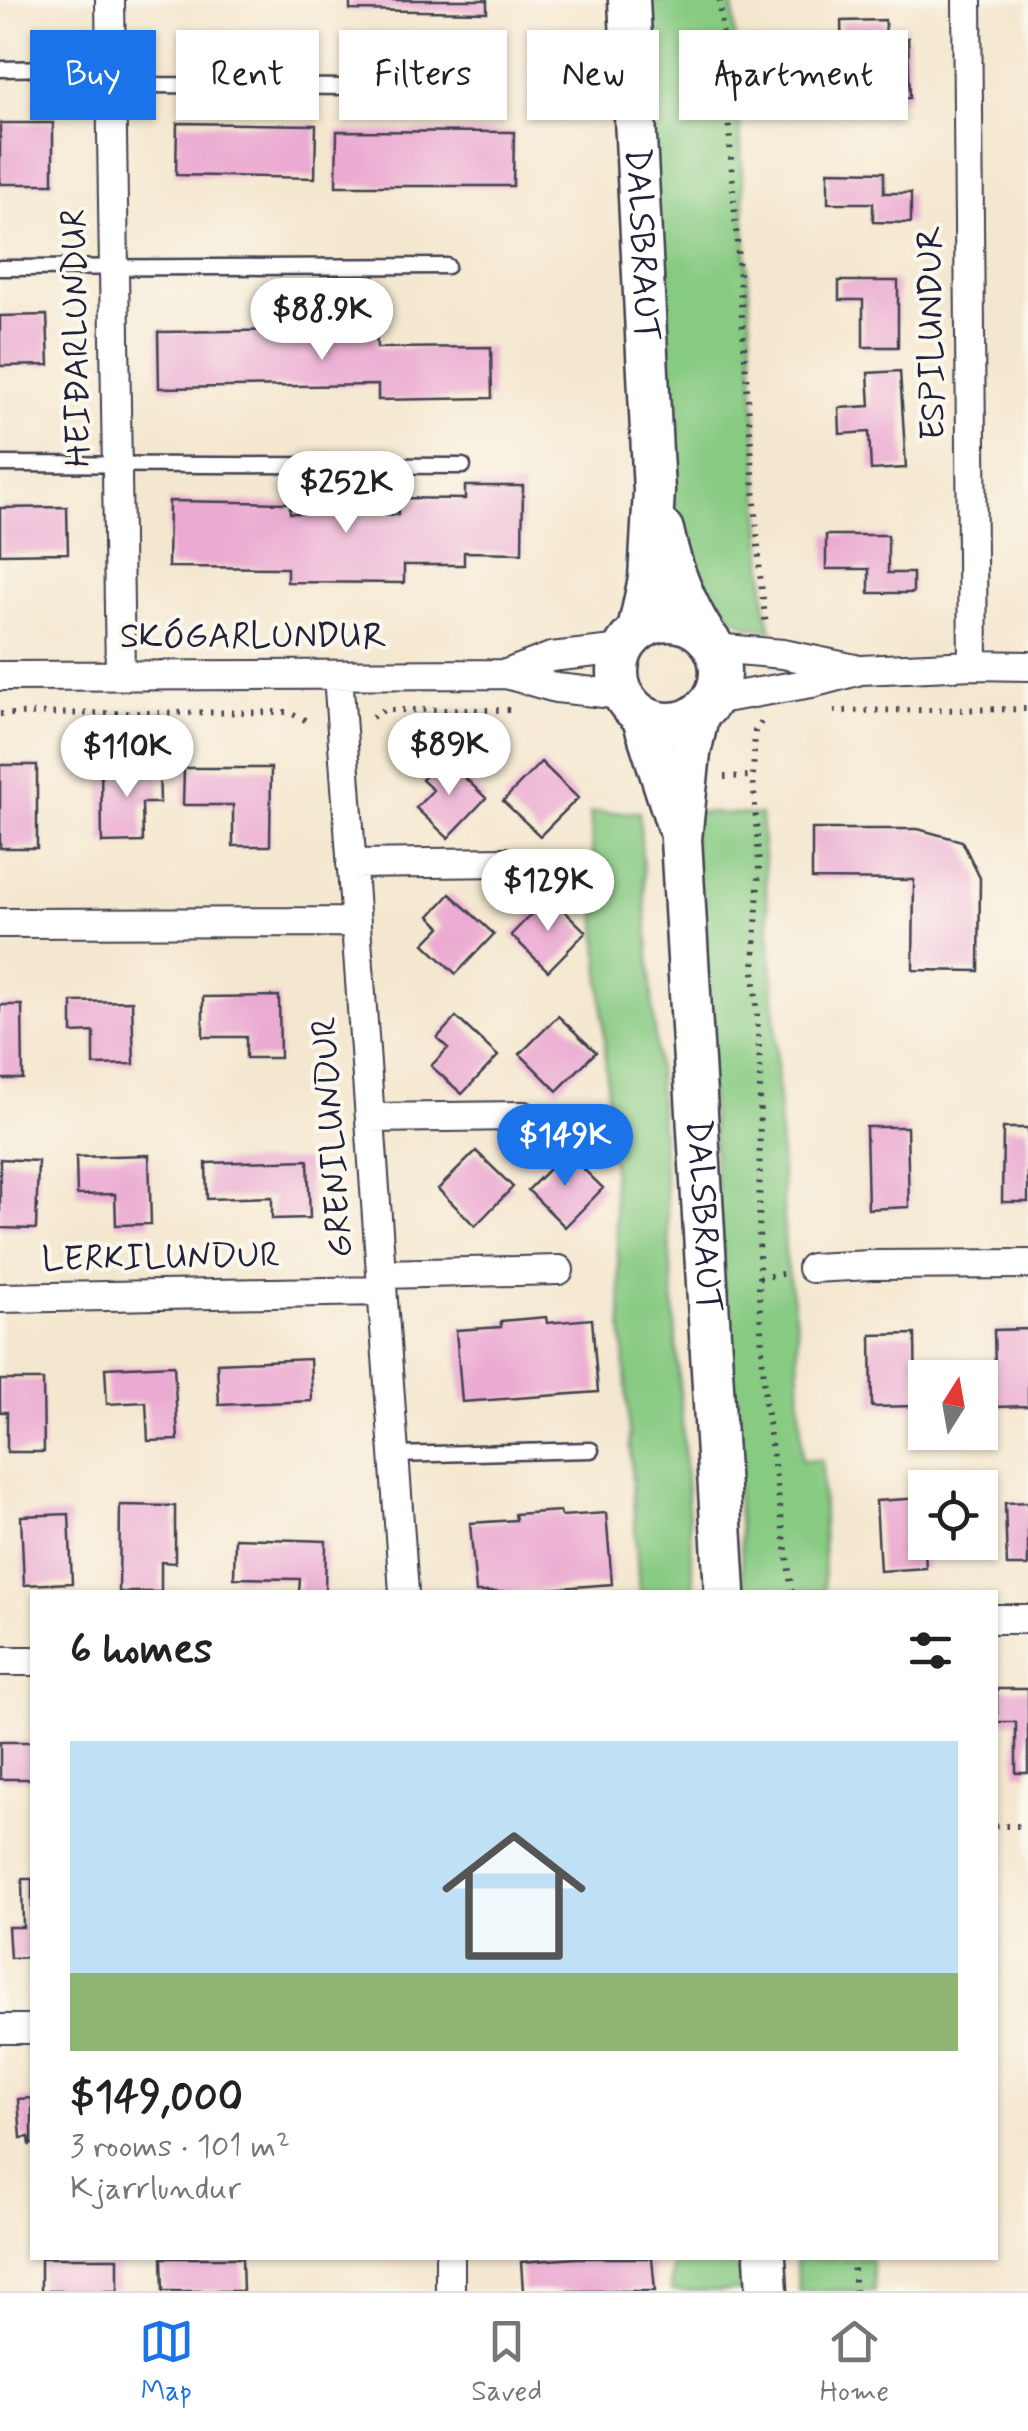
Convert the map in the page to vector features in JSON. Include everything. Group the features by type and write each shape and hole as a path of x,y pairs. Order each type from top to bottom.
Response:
{"street":[{"name":"HEIÐARLUNDUR","path":"110,0 110,30"},
{"name":"DALSBRAUT","path":"629,0 654,492 649,579 630,640"},
{"name":"ESPILUNDUR","path":"967,0 973,665"},
{"name":"HEIÐARLUNDUR","path":"112,120 120,675"},
{"name":"DALSBRAUT","path":"654,492 670,563 691,614 710,643"},
{"path":"706,706 720,674 710,643 694,628 666,621 651,624 630,640 618,664 618,680 632,706 656,722 671,723 686,720 706,706 861,670 1028,666"},
{"name":"SKÓGARLUNDUR","path":"506,674 551,657 630,640"},
{"path":"710,643 861,670"},
{"name":"SKÓGARLUNDUR","path":"0,676 506,674 632,706"},
{"name":"GRENILUNDUR","path":"338,675 404,1590"},
{"name":"DALSBRAUT","path":"632,706 681,838"},
{"name":"DALSBRAUT","path":"706,706 688,777 681,838 725,1590"},
{"path":"352,864 506,862"},
{"path":"0,923 356,922"},
{"path":"370,1118 524,1116"},
{"path":"812,1268 1028,1264"},
{"name":"LERKILUNDUR","path":"0,1298 382,1283 558,1270"},
{"path":"998,1619 1028,1619"},
{"path":"0,1661 30,1661"},
{"path":"0,2029 30,2030"},
{"path":"450,2260 450,2291"},
{"path":"765,2260 767,2291"}],"lane":[{"path":"0,70 30,69"},
{"path":"156,84 339,86"},
{"path":"0,268 447,266"},
{"path":"0,464 463,466"},
{"path":"394,1455 591,1450"}],"path":[{"path":"720,0 760,574 766,626 771,636"},
{"path":"822,711 1028,709"},
{"path":"0,714 288,712 318,726 362,724 384,710 520,710"},
{"path":"764,718 755,731 752,776 759,866 754,969 760,1064 759,1294 766,1401 792,1590"},
{"path":"688,777 752,776"},
{"path":"998,1826 1028,1826"},
{"path":"852,2260 855,2291"}],"green space":[{"path":"642,0 733,0 735,30 679,30 679,120 739,120 766,610 772,631 748,626 719,609 676,531 649,120 659,120 659,30 644,30"},
{"path":"639,812 694,1590 639,1590 590,813"},
{"path":"691,812 761,815 774,997 785,1252 797,1328 802,1460 822,1460 824,1590 744,1590"},
{"path":"673,2260 742,2260 744,2291 671,2291"},
{"path":"796,2260 871,2260 875,2291 799,2291"}],"building":[{"path":"350,0 487,0 487,12 350,10"},
{"path":"885,20 886,30 841,30 841,21"},
{"path":"0,123 53,123 53,184 0,184"},
{"path":"177,123 316,125 315,178 176,175"},
{"path":"337,131 514,132 513,186 336,186"},
{"path":"828,171 884,172 884,193 911,193 911,223 873,222 873,203 828,203"},
{"path":"839,281 898,281 898,347 863,347 863,300 839,300"},
{"path":"47,315 49,365 0,366 0,316"},
{"path":"376,329 377,348 491,347 492,398 378,400 378,385 159,388 158,332"},
{"path":"900,371 906,468 871,470 869,432 840,434 839,408 870,406 868,373"},
{"path":"465,486 523,486 522,553 464,552 464,565 404,565 404,583 287,582 287,568 168,567 169,501 290,503 290,513 398,515 398,498 465,499"},
{"path":"67,507 68,553 0,554 0,508"},
{"path":"826,535 888,535 888,573 913,573 913,593 869,593 869,569 826,569"},
{"path":"443,757 486,798 448,838 416,808 433,790 422,780"},
{"path":"541,762 578,798 540,836 503,801"},
{"path":"159,763 160,803 142,803 143,842 102,843 101,764"},
{"path":"0,765 37,765 37,848 0,848"},
{"path":"184,768 271,768 270,846 233,846 233,805 183,805"},
{"path":"812,829 918,829 962,841 980,878 979,971 913,970 914,880 812,879"},
{"path":"450,894 494,934 456,974 424,944 441,927 430,916"},
{"path":"549,896 586,932 548,971 511,935"},
{"path":"279,996 280,1058 246,1058 246,1037 203,1037 203,997"},
{"path":"132,1001 134,1064 94,1065 94,1032 72,1033 72,1002"},
{"path":"0,1005 22,1005 23,1079 0,1079"},
{"path":"558,1016 596,1052 557,1091 520,1054"},
{"path":"456,1017 498,1056 462,1094 431,1066 448,1048 437,1038"},
{"path":"866,1127 907,1127 909,1207 868,1209"},
{"path":"1003,1128 1028,1128 1028,1202 1002,1202"},
{"path":"476,1151 513,1187 475,1226 438,1189"},
{"path":"566,1152 603,1188 565,1227 528,1190"},
{"path":"149,1155 151,1224 116,1225 115,1194 77,1195 76,1157"},
{"path":"0,1159 38,1161 36,1229 0,1228"},
{"path":"308,1160 310,1218 272,1219 272,1197 207,1199 206,1163"},
{"path":"546,1317 547,1323 592,1319 598,1392 462,1402 456,1330 501,1327 501,1321"},
{"path":"1028,1329 1028,1406 998,1407 994,1330"},
{"path":"915,1334 915,1360 908,1360 908,1406 872,1407 871,1335"},
{"path":"310,1359 312,1401 219,1405 217,1363"},
{"path":"174,1365 178,1440 148,1441 146,1402 107,1404 105,1368"},
{"path":"0,1380 43,1380 44,1452 7,1452 7,1412 0,1412"},
{"path":"908,1499 908,1560 926,1560 926,1568 880,1571 876,1501"},
{"path":"1028,1502 1028,1566 1007,1566 1005,1503"},
{"path":"120,1505 175,1506 175,1563 161,1562 161,1590 119,1590"},
{"path":"606,1513 612,1584 476,1590 470,1523 516,1520 515,1514"},
{"path":"69,1514 72,1583 24,1585 21,1516"},
{"path":"235,1538 326,1541 325,1590 299,1590 300,1579 234,1578"},
{"path":"998,1689 1028,1689 1028,1773 1016,1773 1016,1722 998,1722"},
{"path":"0,1742 30,1742 30,1779 0,1779"},
{"path":"22,1879 30,1879 30,1957 10,1958 8,1927 23,1927"},
{"path":"30,2098 30,2145 29,2137 21,2138 18,2099"},
{"path":"41,2260 118,2260 118,2291 41,2291"},
{"path":"162,2260 242,2260 243,2291 163,2291"},
{"path":"652,2260 655,2291 523,2291 521,2262"}]}
